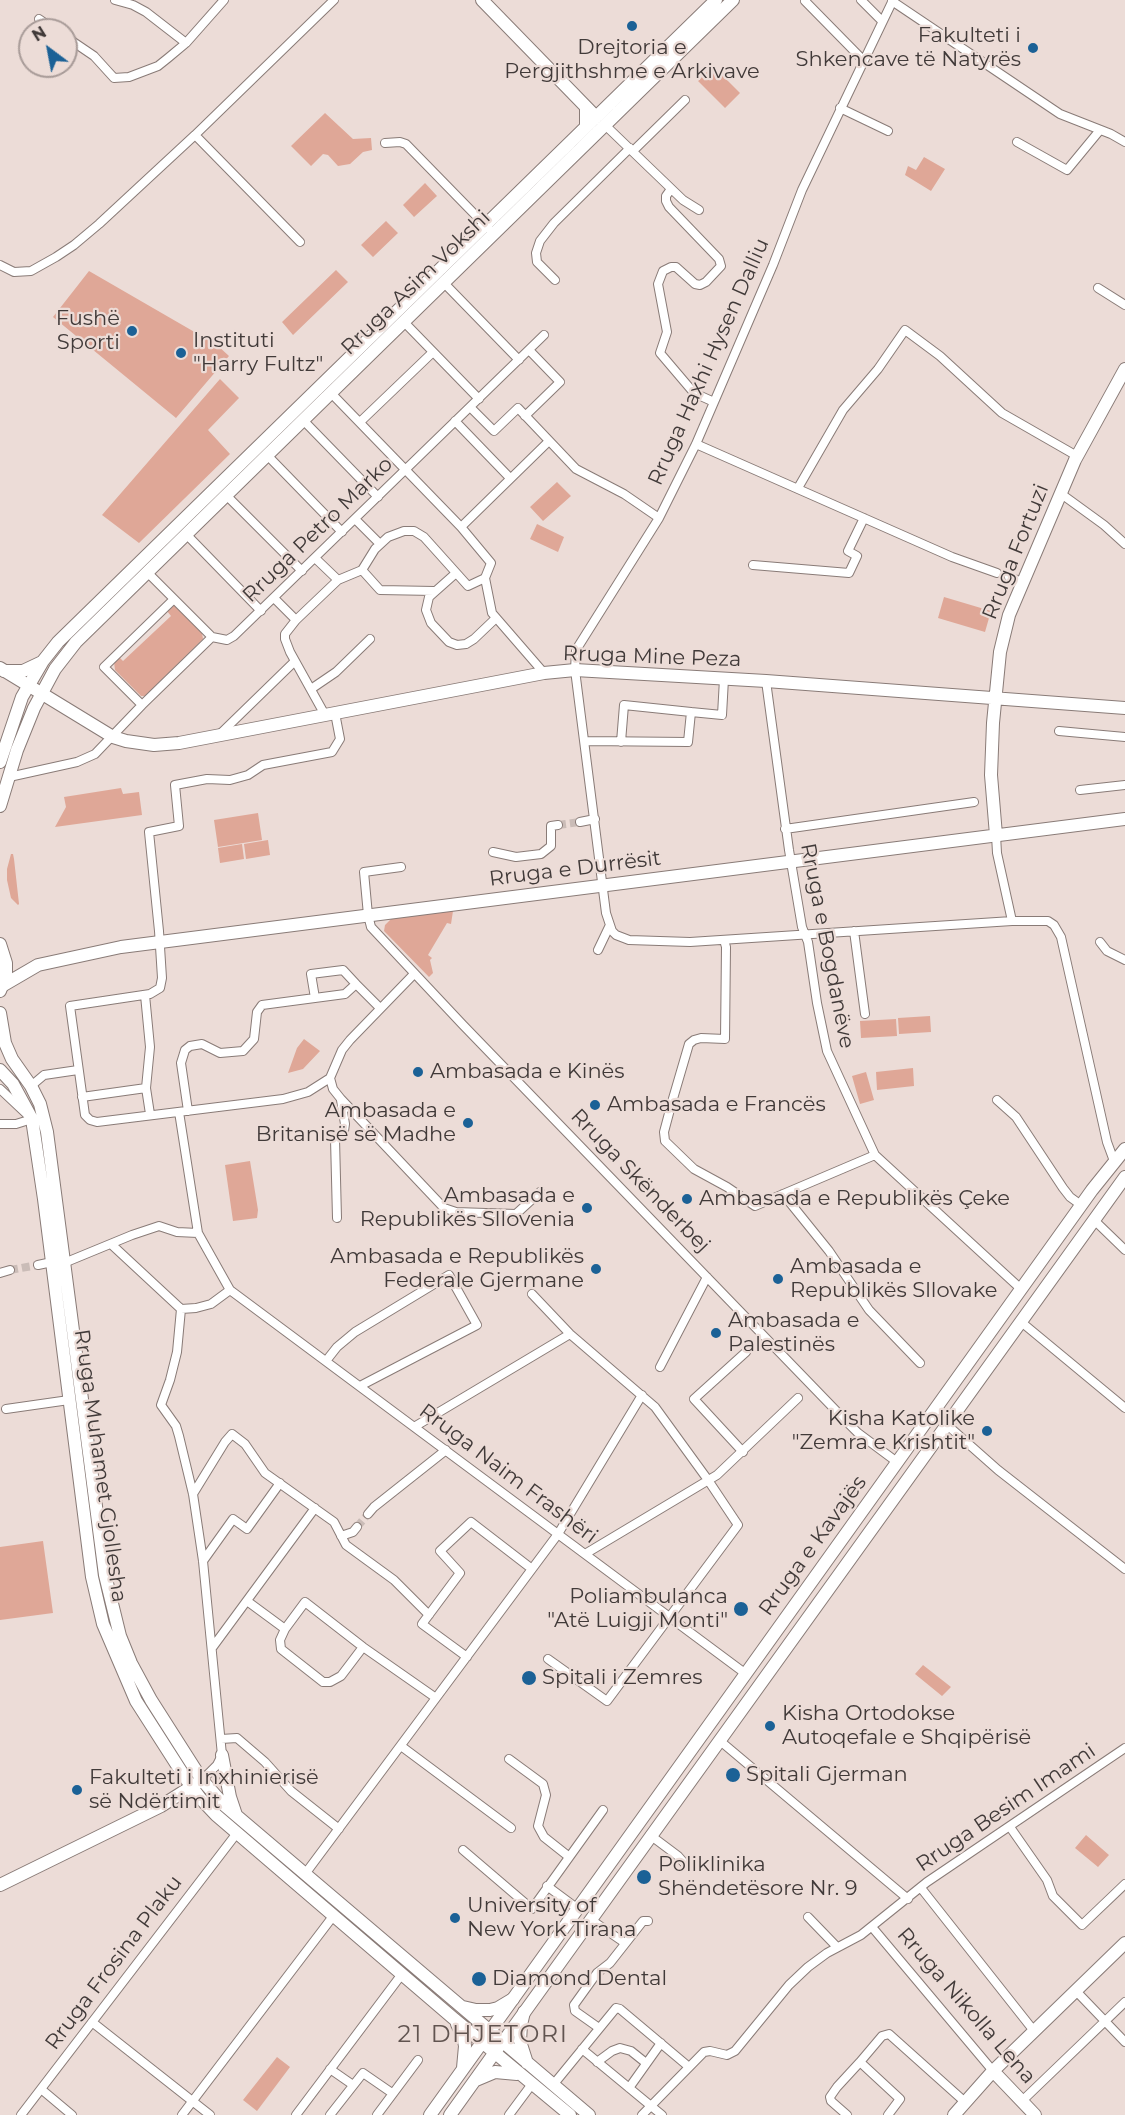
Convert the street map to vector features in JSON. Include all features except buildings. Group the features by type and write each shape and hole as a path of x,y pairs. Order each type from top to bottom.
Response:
{"main road":[{"path":"482,0 600,121"},
{"name":"Rruga Asim Vokshi","path":"0,762 17,709 28,687 44,661 73,627 490,229 600,121 716,0"},
{"name":"Rruga Asim Vokshi","path":"0,806 26,725 55,669 76,642 444,283 490,229 586,126 600,121 733,0"},
{"path":"586,108 586,126"},
{"name":"Rruga Fortuzi","path":"996,836 991,775 995,698 1002,641 1011,609 1060,493 1077,456 1125,369"},
{"path":"2,670 23,671 36,667 44,661"},
{"name":"Rruga Mine Peza","path":"2,670 113,737 154,745 179,743 544,673 575,670 766,681 1125,708"},
{"name":"Rruga e Durrësit","path":"1,989 32,968 53,960 121,947 1125,819"},
{"path":"0,944 6,963 6,975 1,989"},
{"name":"Rruga Muhamet Gjollesha","path":"0,1013 5,1043 12,1059 31,1086 40,1104 47,1132 69,1400 92,1577 104,1624 136,1701 151,1727 197,1784 589,2115"},
{"name":"Rruga Muhamet Gjollesha","path":"0,1070 13,1084 32,1119 58,1263 105,1575 115,1619 131,1663 207,1806 482,2043 570,2115"},
{"name":"Rruga e Kavajës","path":"430,2115 1081,1205 1125,1149"},
{"path":"1114,1161 1125,1175"},
{"name":"Rruga e Kavajës","path":"450,2115 1125,1175"},
{"path":"829,1558 833,1567 842,1568"},
{"path":"814,1579 824,1581 827,1589"},
{"path":"222,1755 236,1816"},
{"path":"0,1885 161,1806 197,1784"},
{"path":"628,1838 626,1847 630,1852 644,1844"},
{"path":"954,2115 993,2071 1125,1943"},
{"path":"462,2007 490,2010 513,1999"},
{"path":"524,2012 520,2041 528,2064"},
{"path":"453,2018 463,2036 465,2046 462,2071"},
{"name":"Rruga Nikolla Lena","path":"993,2071 1035,2115"},
{"path":"475,2080 495,2072 520,2074"}],"street":[{"path":"115,0 133,5 146,12 186,42"},
{"path":"78,45 94,56 114,78 136,75 158,66 186,42 224,0"},
{"path":"0,265 14,273 31,271 56,257 93,229 195,135 334,0"},
{"path":"806,0 863,60"},
{"path":"861,0 882,21"},
{"path":"892,1 1060,114 1125,142"},
{"name":"Rruga Haxhi Hysen Dalliu","path":"609,927 575,670 576,650 659,518 696,444 773,265 799,196 892,1"},
{"path":"555,280 537,262 536,253 540,241 554,223 685,100"},
{"path":"840,108 888,131"},
{"path":"600,121 683,200 699,210"},
{"path":"1017,142 1067,171 1100,130"},
{"path":"195,135 300,242"},
{"path":"385,143 406,144 490,229"},
{"path":"671,189 666,196 669,207 719,259 721,266 706,282 700,285 695,284 676,267 663,271 658,284 667,332 660,353 694,393 714,402"},
{"path":"444,283 519,360"},
{"path":"1098,288 1125,304"},
{"path":"404,322 479,399"},
{"path":"798,488 843,410 878,369 906,330 940,356 1002,413 1077,456"},
{"name":"Rruga Petro Marko","path":"212,637 227,640 234,636 544,335"},
{"path":"525,416 560,382 529,350"},
{"path":"360,423 433,352"},
{"path":"331,393 461,527 491,563 485,578 495,619 544,673"},
{"path":"470,407 494,431 518,408 576,469 624,494 659,518"},
{"path":"303,420 378,497"},
{"path":"455,421 510,478"},
{"path":"461,527 549,441"},
{"path":"696,444 952,557 997,573"},
{"path":"267,455 342,532"},
{"path":"1060,493 1104,525 1125,544"},
{"path":"226,495 302,571"},
{"path":"753,565 849,573 857,556 848,551 864,518"},
{"path":"355,519 380,544"},
{"path":"414,974 342,1050 330,1078 308,1092 283,1099 97,1122 85,1115 70,1006 145,995 160,988 162,983 160,942 149,832 178,826 175,785 207,779 230,780 242,777 263,765 327,754 332,752 340,739 330,714 294,662 285,639 288,628 338,580 362,570 380,544 395,533 414,531 424,537 468,586 485,578"},
{"path":"186,534 261,611"},
{"path":"315,558 338,580"},
{"path":"362,570 380,590 434,591"},
{"path":"9,777 87,759 95,754 212,637 147,572"},
{"path":"456,573 429,597 426,610 431,623 450,642 457,645 466,644 474,639 495,619"},
{"path":"1008,577 1022,582"},
{"path":"274,598 296,620"},
{"path":"142,705 104,667 174,599"},
{"path":"311,689 336,672 370,639"},
{"path":"219,735 294,662"},
{"path":"621,742 624,705 722,715 724,679"},
{"name":"Rruga e Bogdanëve","path":"766,681 785,829 827,1051 875,1155 1021,1289"},
{"path":"586,741 688,742 691,712"},
{"path":"1059,731 1125,737"},
{"path":"1080,790 1125,784"},
{"path":"785,829 974,802"},
{"path":"580,822 595,819"},
{"path":"493,852 516,857 541,854 551,846 551,826 558,825"},
{"path":"996,836 997,853 1012,921"},
{"path":"368,915 364,872 401,867"},
{"name":"Rruga Skënderbej","path":"368,915 371,927 414,974 707,1277 858,1433 897,1462"},
{"path":"598,950 609,927 616,935 629,940 690,942 1042,920 1054,925 1061,937 1107,1142 1114,1161"},
{"path":"854,932 865,1014"},
{"path":"724,940 726,947 725,1039 701,1038 689,1044 664,1136 676,1154 694,1169 755,1206 875,1155"},
{"path":"1100,942 1107,951 1125,960"},
{"path":"315,998 311,974 343,970 380,1008"},
{"path":"38,1264 58,1263 159,1226 177,1232 198,1233 184,1111 181,1063 185,1050 190,1046 202,1044 220,1053 243,1051 254,1040 256,1012 262,1005 345,993 356,984"},
{"path":"145,995 150,1032 146,1088 150,1114"},
{"path":"31,1086 44,1075 78,1070"},
{"path":"330,1078 333,1089 341,1099 436,1202 450,1211 516,1214 540,1192"},
{"path":"82,1097 146,1088"},
{"path":"0,1089 32,1119 16,1124 0,1124"},
{"path":"336,1218 335,1139 344,1131 345,1124 341,1099"},
{"path":"997,1100 1016,1117 1063,1188 1081,1205"},
{"path":"783,1194 829,1251 869,1310 920,1363"},
{"path":"1093,1219 1125,1250"},
{"name":"Rruga Naim Frashëri","path":"198,1233 230,1290 746,1674"},
{"path":"111,1244 181,1309 211,1304 230,1290"},
{"path":"0,1273 10,1270"},
{"path":"326,1361 337,1347 355,1332 449,1275 477,1325 360,1386"},
{"path":"660,1367 707,1277"},
{"path":"532,1294 570,1334 642,1395 666,1422 738,1525 607,1701 548,1659"},
{"path":"181,1309 177,1352 161,1405 176,1426 193,1494 203,1561 222,1755 217,1765 197,1784"},
{"path":"1020,1321 1125,1408"},
{"path":"414,1427 570,1334"},
{"path":"743,1452 694,1399 746,1352"},
{"path":"305,1874 558,1534 642,1395"},
{"path":"585,1554 708,1480 743,1452 798,1398"},
{"path":"6,1409 69,1400"},
{"path":"946,1424 998,1470 1125,1569"},
{"path":"193,1494 232,1434 245,1444 265,1473 334,1522 346,1545 394,1580 429,1615"},
{"path":"368,1514 446,1450"},
{"path":"203,1561 233,1519 248,1529 280,1484"},
{"path":"212,1648 315,1508"},
{"path":"467,1657 422,1624 460,1573 440,1551 471,1522 532,1569"},
{"path":"341,1536 352,1532 357,1527"},
{"path":"247,1600 285,1629"},
{"path":"363,1647 341,1676 330,1682 323,1682 282,1649 280,1640 285,1629 305,1602 363,1647 436,1698"},
{"path":"221,1739 237,1738 265,1762 291,1791 339,1829"},
{"name":"Rruga Nikolla Lena","path":"719,1740 908,1899 872,1927 993,2071"},
{"path":"401,1746 511,1828"},
{"name":"Rruga Besim Imami","path":"908,1899 1125,1748"},
{"path":"509,1759 543,1784 546,1794 538,1822 540,1832 568,1856"},
{"path":"463,1850 532,1909 603,1810"},
{"path":"1010,1827 1047,1880 1053,1896 1082,1925 1125,1884"},
{"name":"Rruga Frosina Plaku","path":"21,2115 237,1833"},
{"path":"644,1844 678,1856 686,1865"},
{"path":"548,1886 578,1909"},
{"path":"921,1888 1034,2031"},
{"path":"182,2115 334,1916"},
{"path":"808,1917 837,1947"},
{"path":"590,1919 625,1943"},
{"path":"599,2028 575,2011 574,2006 597,1973 610,1963 642,1922 648,1921"},
{"path":"642,2115 704,2052 727,2055 735,2052 789,1985 808,1967 872,1927"},
{"path":"296,2115 402,1974"},
{"path":"1076,1991 1125,2042"},
{"path":"1022,2101 1125,2002"},
{"path":"553,2085 616,2008 688,2067"},
{"path":"92,2022 210,2115"},
{"path":"847,2115 831,2101 832,2093 882,2036 889,2034 965,2102"},
{"path":"628,2088 661,2043"},
{"path":"597,2062 620,2048 631,2051 646,2063"},
{"path":"582,2049 662,2115"},
{"path":"377,2115 417,2060"},
{"path":"860,2062 898,2095 899,2103 888,2115"},
{"path":"330,2069 353,2085"},
{"path":"330,2115 361,2074 365,2073 392,2093"},
{"path":"509,2115 532,2084"},
{"path":"40,2090 72,2115"}],"shaded area":[{"path":"713,66 740,93 725,108 698,81"},
{"path":"325,113 353,139 371,138 372,150 363,152 350,164 338,166 328,155 323,154 311,166 291,146"},
{"path":"924,157 945,169 931,191 905,175 908,166 916,170"},
{"path":"425,183 437,196 414,217 403,205"},
{"path":"386,221 398,233 373,257 361,245"},
{"path":"336,270 348,282 293,335 282,322"},
{"name":"Fushë Sporti","path":"89,271 217,345 229,356 176,418 53,317"},
{"path":"220,379 239,398 208,430 230,454 139,543 102,515"},
{"path":"557,482 571,496 543,521 530,507"},
{"path":"537,524 564,537 558,552 530,539"},
{"path":"944,597 991,611 985,632 938,618"},
{"path":"176,606 202,633 203,639 145,696 141,696 115,670 114,662 119,657 123,661 171,616 167,611"},
{"path":"121,788 123,794 139,792 142,815 55,827 66,807 64,797"},
{"path":"258,813 262,840 218,847 214,820"},
{"path":"268,840 270,855 246,859 244,844"},
{"path":"242,844 244,859 220,863 218,848"},
{"path":"11,854 14,859 18,905 11,898 7,880"},
{"path":"453,911 451,924 447,923 428,955 432,958 430,960 433,973 429,977 384,931 385,925 392,918"},
{"path":"930,1016 931,1032 899,1034 898,1018"},
{"path":"896,1019 897,1036 861,1038 860,1021"},
{"path":"304,1039 320,1051 303,1069 288,1073 297,1048"},
{"path":"913,1068 914,1086 877,1090 876,1072"},
{"path":"866,1072 874,1100 860,1104 852,1076"},
{"path":"250,1161 258,1210 257,1218 233,1221 225,1165"},
{"path":"43,1541 53,1613 0,1620 0,1547"},
{"path":"923,1665 951,1687 942,1696 915,1674"},
{"path":"1086,1835 1109,1855 1098,1867 1075,1848"},
{"path":"277,2057 290,2067 257,2111 243,2100"}],"tunnel":[{"path":"558,825 580,822"},
{"path":"10,1270 38,1265"},
{"path":"357,1527 368,1514"}],"place":[{"name":"Drejtoria e Pergjithshme e Arkivave","path":"632,26"},
{"name":"Fakulteti i Shkencave të Natyrës","path":"1033,48"},
{"name":"Fushë Sporti","path":"132,331"},
{"name":"Instituti \"Harry Fultz\"","path":"181,353"},
{"name":"Ambasada e Kinës","path":"418,1072"},
{"name":"Ambasada e Francës","path":"595,1105"},
{"name":"Ambasada e Britanisë së Madhe","path":"468,1123"},
{"name":"Ambasada e Republikës Çeke","path":"687,1199"},
{"name":"Ambasada e Republikës Sllovenia","path":"587,1208"},
{"name":"Ambasada e Republikës Federale Gjermane","path":"596,1269"},
{"name":"Ambasada e Republikës Sllovake","path":"778,1279"},
{"name":"Ambasada e Palestinës","path":"716,1333"},
{"name":"Kisha Katolike \"Zemra e Krishtit\"","path":"987,1431"},
{"name":"Poliambulanca \"Atë Luigji Monti\"","path":"741,1609"},
{"name":"Spitali i Zemres","path":"529,1678"},
{"name":"Kisha Ortodokse Autoqefale e Shqipërisë","path":"770,1726"},
{"name":"Spitali Gjerman","path":"733,1775"},
{"name":"Fakulteti i Inxhinierisë së Ndërtimit","path":"77,1790"},
{"name":"Poliklinika Shëndetësore Nr. 9","path":"644,1877"},
{"name":"University of New York Tirana","path":"455,1918"},
{"name":"Diamond Dental","path":"479,1979"}],"district":[{"name":"21 DHJETORI","path":"483,2035"}]}
